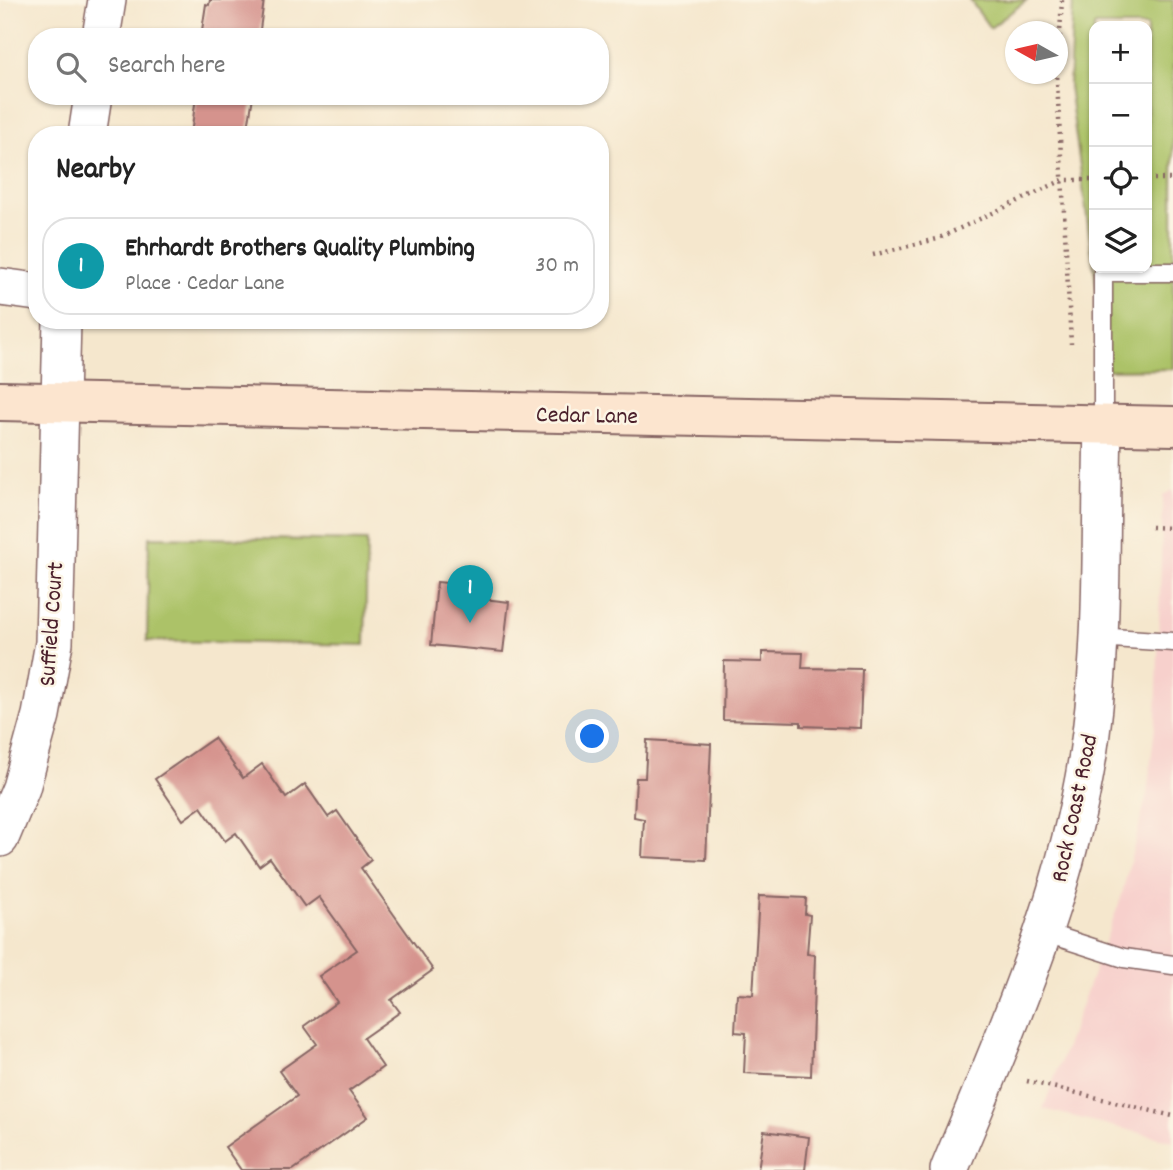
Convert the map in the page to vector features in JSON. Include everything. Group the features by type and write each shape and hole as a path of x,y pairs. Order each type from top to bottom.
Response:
{"main road":[{"name":"Cedar Lane","path":"0,401 1173,426"}],"street":[{"path":"102,28 107,0"},
{"path":"88,126 92,105"},
{"path":"0,287 28,291"},
{"name":"Suffield Court","path":"0,838 21,788 41,715 54,643 62,329"},
{"name":"Rock Coast Road","path":"949,1170 1043,932 1073,832 1091,733 1097,637 1103,426"}],"lane":[{"path":"1103,426 1103,272 1173,271"},
{"path":"1097,637 1173,642"},
{"path":"1043,932 1124,958 1173,965"}],"path":[{"path":"1062,0 1057,81 1071,352"},
{"path":"1152,179 1173,179"},
{"path":"873,254 937,239 1063,180 1089,180"},
{"path":"1151,527 1173,528"},
{"path":"989,1072 1173,1116"}],"shaded area":[{"path":"1173,490 1173,1141 1043,1109 1121,898 1147,794 1156,718 1163,495"}],"green space":[{"path":"970,0 1027,0 990,28"},
{"path":"1073,0 1173,0 1173,369 1108,370 1095,273 1152,273 1152,21 1089,21 1089,232 1069,86"},
{"path":"149,537 367,541 365,645 147,641"}],"building":[{"path":"210,0 264,0 260,28 202,28 206,4 209,5"},
{"path":"195,105 252,105 248,126 192,126"},
{"path":"437,582 476,586 475,598 509,602 503,652 431,645"},
{"path":"762,652 803,653 802,668 862,669 860,728 801,726 801,722 723,720 724,661 762,662"},
{"path":"214,738 243,778 262,764 286,798 305,784 328,817 337,811 371,860 361,868 433,970 391,1000 400,1012 363,1038 383,1067 349,1091 368,1117 293,1170 241,1170 225,1147 297,1096 279,1071 317,1044 304,1026 337,1002 319,976 357,950 319,897 305,907 270,858 259,866 236,833 225,841 201,807 183,820 155,779"},
{"path":"647,740 711,744 706,860 642,857 644,819 634,817 636,778 645,778"},
{"path":"759,896 806,898 805,914 810,915 807,954 815,955 811,1076 744,1073 746,1033 735,1032 737,994 753,995"},
{"path":"764,1131 809,1137 805,1170 758,1170"}],"place":[{"name":"Ehrhardt Brothers Quality Plumbing","path":"470,623"}]}
